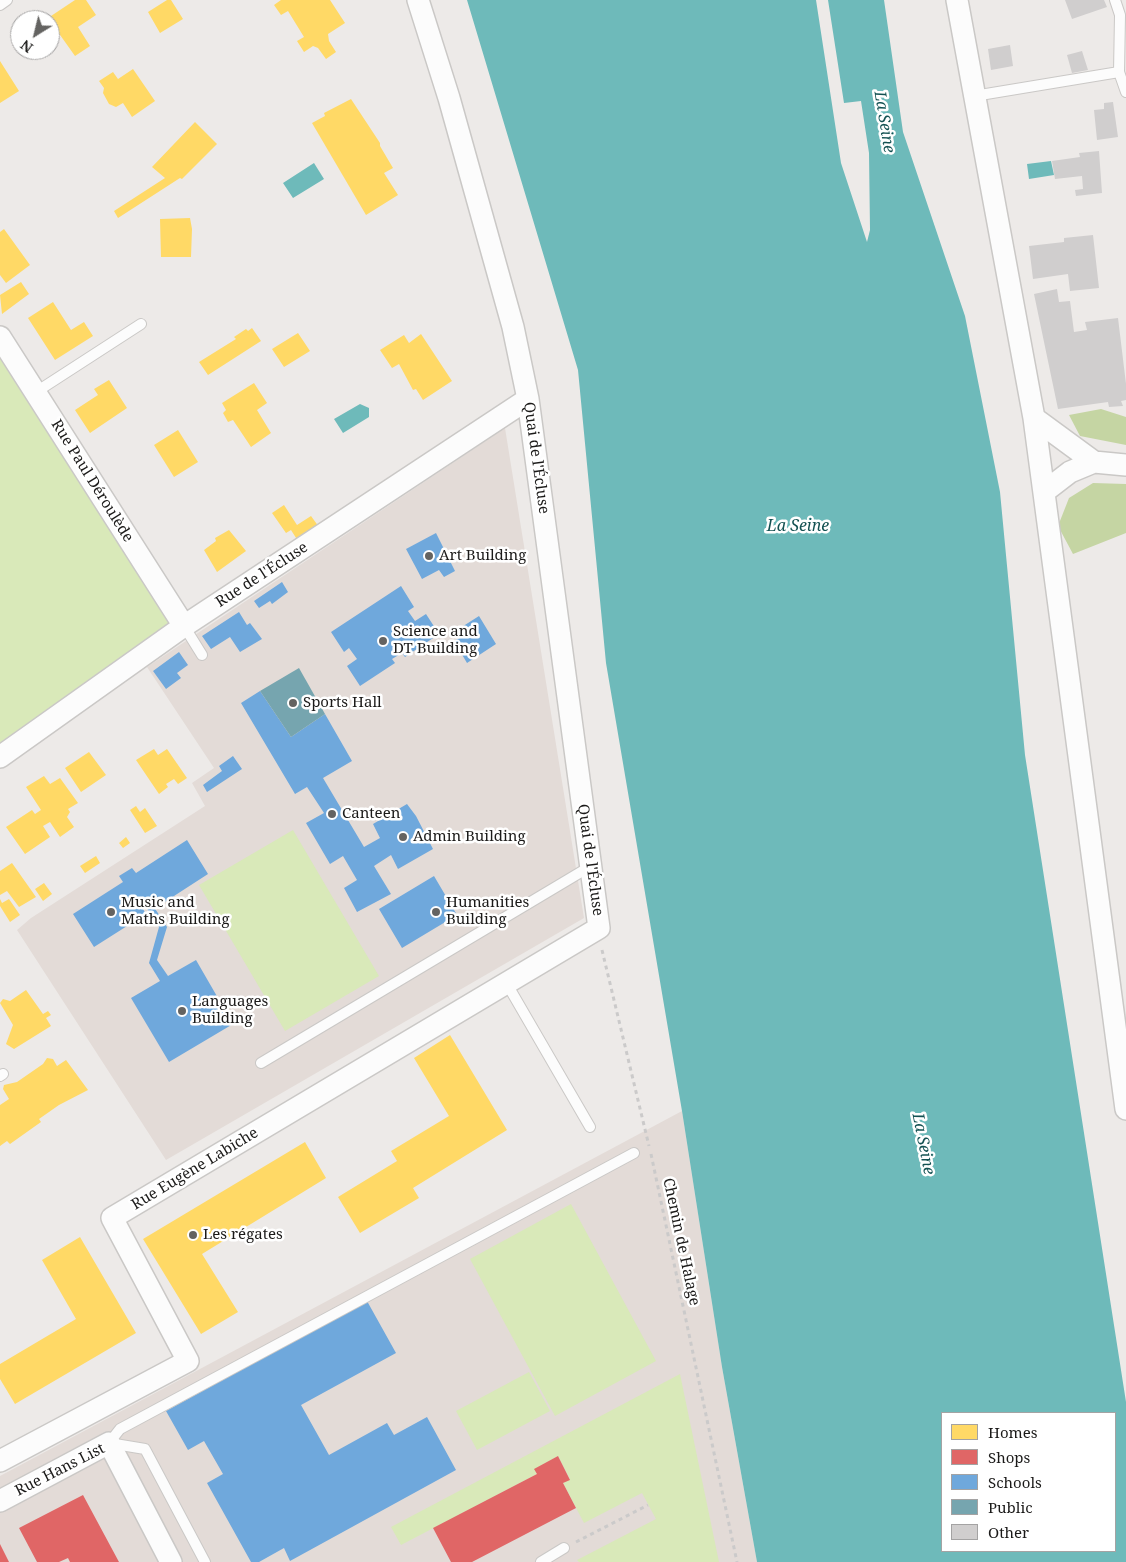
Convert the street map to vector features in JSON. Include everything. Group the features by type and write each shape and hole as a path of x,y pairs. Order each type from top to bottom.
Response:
{"street":[{"name":"Quai de l'Écluse","path":"418,0 449,98 513,327 528,399 599,928"},
{"path":"957,0 1034,418 1126,1109"},
{"name":"Rue Paul Déroulède","path":"0,337 184,626"},
{"name":"Rue de l'Écluse","path":"0,758 184,626 528,399"},
{"path":"1034,418 1094,462"},
{"path":"1044,492 1070,472 1094,462 1126,465"},
{"name":"Rue Eugène Labiche","path":"0,1461 188,1362 112,1218 599,928"},
{"name":"Rue Hans List","path":"0,1501 109,1443 171,1562"}],"lane":[{"path":"0,5 7,0"},
{"path":"1115,0 1120,15 1119,72 1126,92"},
{"path":"974,96 1119,72"},
{"path":"36,392 142,324"},
{"path":"184,626 202,655"},
{"path":"261,1063 591,866"},
{"path":"507,984 590,1127"},
{"path":"206,1562 145,1449 109,1443 120,1429 634,1153"},
{"path":"541,1562 564,1548"}],"path":[{"name":"Chemin de Halage","path":"599,928 649,1146 736,1562"},
{"path":"564,1548 648,1504"}],"shaded area":[{"path":"505,428 584,918 166,1160 17,930 31,918 205,806 192,783 214,768 147,667"},
{"path":"682,1111 722,1367 757,1562 0,1562 0,1476"}],"green space":[{"path":"0,337 184,626 0,756"},
{"path":"1101,409 1126,417 1126,445 1080,436 1069,415"},
{"path":"1093,483 1126,484 1126,533 1073,554 1058,526 1069,498"},
{"path":"293,830 379,976 285,1031 199,885"},
{"path":"571,1204 656,1361 555,1416 470,1259"},
{"path":"529,1372 550,1411 477,1450 456,1411"},
{"path":"680,1374 719,1562 579,1562 577,1560 656,1519 642,1493 584,1523 563,1483 570,1479 558,1456 535,1469 537,1474 401,1545 391,1527"}],"water":[{"name":"La Seine","path":"467,0 816,0 841,163 867,242 870,230 869,153 861,101 844,103 828,0 884,0 903,132 965,316 1000,492 1025,755 1126,1402 1126,1562 757,1562 722,1367 682,1111 606,663 578,370"},
{"path":"1051,161 1054,175 1029,179 1027,164"},
{"path":"314,163 324,179 293,198 283,183"},
{"path":"360,404 369,408 369,417 343,433 334,419"}],"building: Homes":[{"path":"75,0 86,0 96,15 78,27 90,46 75,56 60,35 60,10"},
{"path":"167,0 171,0 183,19 160,33 148,12"},
{"path":"281,0 330,0 345,23 328,34 329,41 336,52 326,59 318,48 313,46 304,52 297,41 304,37 288,11 281,15 274,5"},
{"path":"0,61 19,91 0,103"},
{"path":"133,69 155,101 132,117 123,103 116,107 109,104 103,93 104,88 99,81 113,72 118,79"},
{"path":"351,99 380,143 393,168 384,173 398,195 366,215 312,123 325,116 324,113"},
{"path":"195,122 217,144 182,179 180,178 118,218 114,211 165,178 152,167"},
{"path":"190,218 192,229 191,257 161,257 160,219"},
{"path":"4,229 30,265 6,283 0,275 0,232"},
{"path":"21,282 29,294 2,314 0,295"},
{"path":"53,302 71,330 84,322 93,336 55,360 28,318"},
{"path":"252,328 261,341 208,375 199,362 236,339 234,337 246,329 248,331"},
{"path":"298,333 310,351 284,367 272,349"},
{"path":"421,334 452,381 423,400 416,389 413,390 399,364 392,368 380,350 404,335 409,343"},
{"path":"109,380 127,408 90,433 75,410 98,395 94,389"},
{"path":"254,383 267,403 257,410 271,433 251,447 233,420 228,422 223,413 226,410 222,403"},
{"path":"178,430 198,462 174,477 154,445"},
{"path":"284,505 297,525 311,516 319,527 298,541 291,530 286,533 272,513"},
{"path":"229,530 246,551 217,572 204,550 216,541 215,538"},
{"path":"154,749 158,755 167,749 187,778 178,784 174,779 166,784 168,787 159,794 136,760"},
{"path":"89,752 106,775 81,792 65,768"},
{"path":"44,776 50,784 60,778 78,803 68,809 70,812 67,817 74,827 60,837 50,822 43,826 50,837 25,854 6,827 32,810 35,814 41,810 26,787"},
{"path":"136,806 140,812 145,808 157,826 145,833 130,810"},
{"path":"126,837 130,843 123,848 119,843"},
{"path":"96,856 100,863 85,873 80,866"},
{"path":"12,863 36,897 19,907 7,891 0,895 0,871"},
{"path":"44,883 52,894 43,901 35,889"},
{"path":"0,899 2,903 9,899 20,915 10,922 0,906"},
{"path":"26,990 43,1014 48,1011 51,1015 46,1018 51,1026 14,1049 6,1044 13,1025 0,1003 3,999 10,1001"},
{"path":"450,1035 507,1130 413,1188 419,1198 360,1233 338,1197 397,1161 391,1151 449,1116 414,1058"},
{"path":"47,1058 53,1059 57,1066 66,1060 88,1090 59,1105 39,1119 41,1122 10,1144 7,1141 0,1146 0,1105 9,1099 3,1089 4,1085 17,1082 43,1064"},
{"name":"Les régates","path":"305,1142 326,1178 202,1254 238,1312 201,1334 143,1239"},
{"path":"80,1237 136,1333 15,1404 0,1379 0,1364 76,1319 42,1260"}],"building: Shops":[{"path":"558,1456 570,1480 563,1483 576,1508 472,1562 451,1562 433,1528 537,1474 534,1469"},
{"path":"83,1495 119,1562 70,1562 68,1558 59,1562 37,1562 19,1528"},
{"path":"0,1544 9,1562 0,1562"}],"building: Schools":[{"name":"Art Building","path":"436,533 455,571 444,577 439,570 422,579 406,549"},
{"path":"282,582 288,592 272,604 270,601 259,608 254,601"},
{"name":"Science and DT Building","path":"401,586 414,607 408,611 415,621 426,614 439,634 405,657 402,653 392,659 395,663 360,686 347,666 357,659 349,648 344,652 331,632"},
{"path":"239,612 247,625 250,623 262,639 240,652 230,637 211,649 202,636"},
{"path":"479,616 496,644 467,663 454,641 461,637 457,630"},
{"path":"179,652 188,665 177,673 181,678 166,689 153,671"},
{"name":"Canteen","path":"260,691 291,737 325,714 352,761 323,778 364,847 380,838 373,824 407,804 416,816 433,849 398,869 391,855 374,866 391,894 357,912 344,888 357,880 343,856 330,864 306,823 324,813 307,787 295,794 241,703"},
{"path":"233,756 242,769 207,792 203,785 222,771 219,766"},
{"path":"187,840 208,874 157,907 154,902 152,904 167,927 157,960 168,976 196,960 233,1024 169,1062 131,998 160,981 149,963 159,927 146,907 143,909 146,914 94,947 73,914 123,882 119,876 132,868 136,873"},
{"name":"Humanities Building","path":"434,876 457,915 402,948 379,909"},
{"path":"367,1301 396,1353 301,1405 329,1455 387,1423 394,1435 427,1417 456,1470 290,1561 284,1548 259,1562 251,1562 207,1483 223,1474 204,1441 188,1450 166,1411"}],"building: Public":[{"name":"Sports Hall","path":"299,668 325,714 291,737 260,691"}],"building: Other":[{"path":"1065,0 1104,0 1107,7 1072,19"},
{"path":"1010,45 1013,66 991,70 988,49"},
{"path":"1082,51 1088,70 1072,73 1067,55"},
{"path":"1113,102 1118,137 1097,140 1094,110 1104,109 1104,103"},
{"path":"1099,151 1102,193 1076,196 1075,190 1083,189 1082,176 1055,179 1052,161 1080,157 1079,153"},
{"path":"1093,235 1099,288 1070,291 1068,274 1033,279 1029,246 1064,242 1064,238"},
{"path":"1057,289 1059,302 1070,301 1074,332 1087,330 1085,322 1118,318 1126,384 1126,400 1121,401 1123,406 1109,407 1108,402 1058,409 1034,294"}],"place":[{"name":"Art Building","path":"429,556"},
{"name":"Science and DT Building","path":"383,641"},
{"name":"Sports Hall","path":"293,703"},
{"name":"Canteen","path":"332,814"},
{"name":"Admin Building","path":"403,837"},
{"name":"Music and Maths Building","path":"111,912"},
{"name":"Humanities Building","path":"436,912"},
{"name":"Languages Building","path":"182,1011"},
{"name":"Les régates","path":"193,1235"}]}
